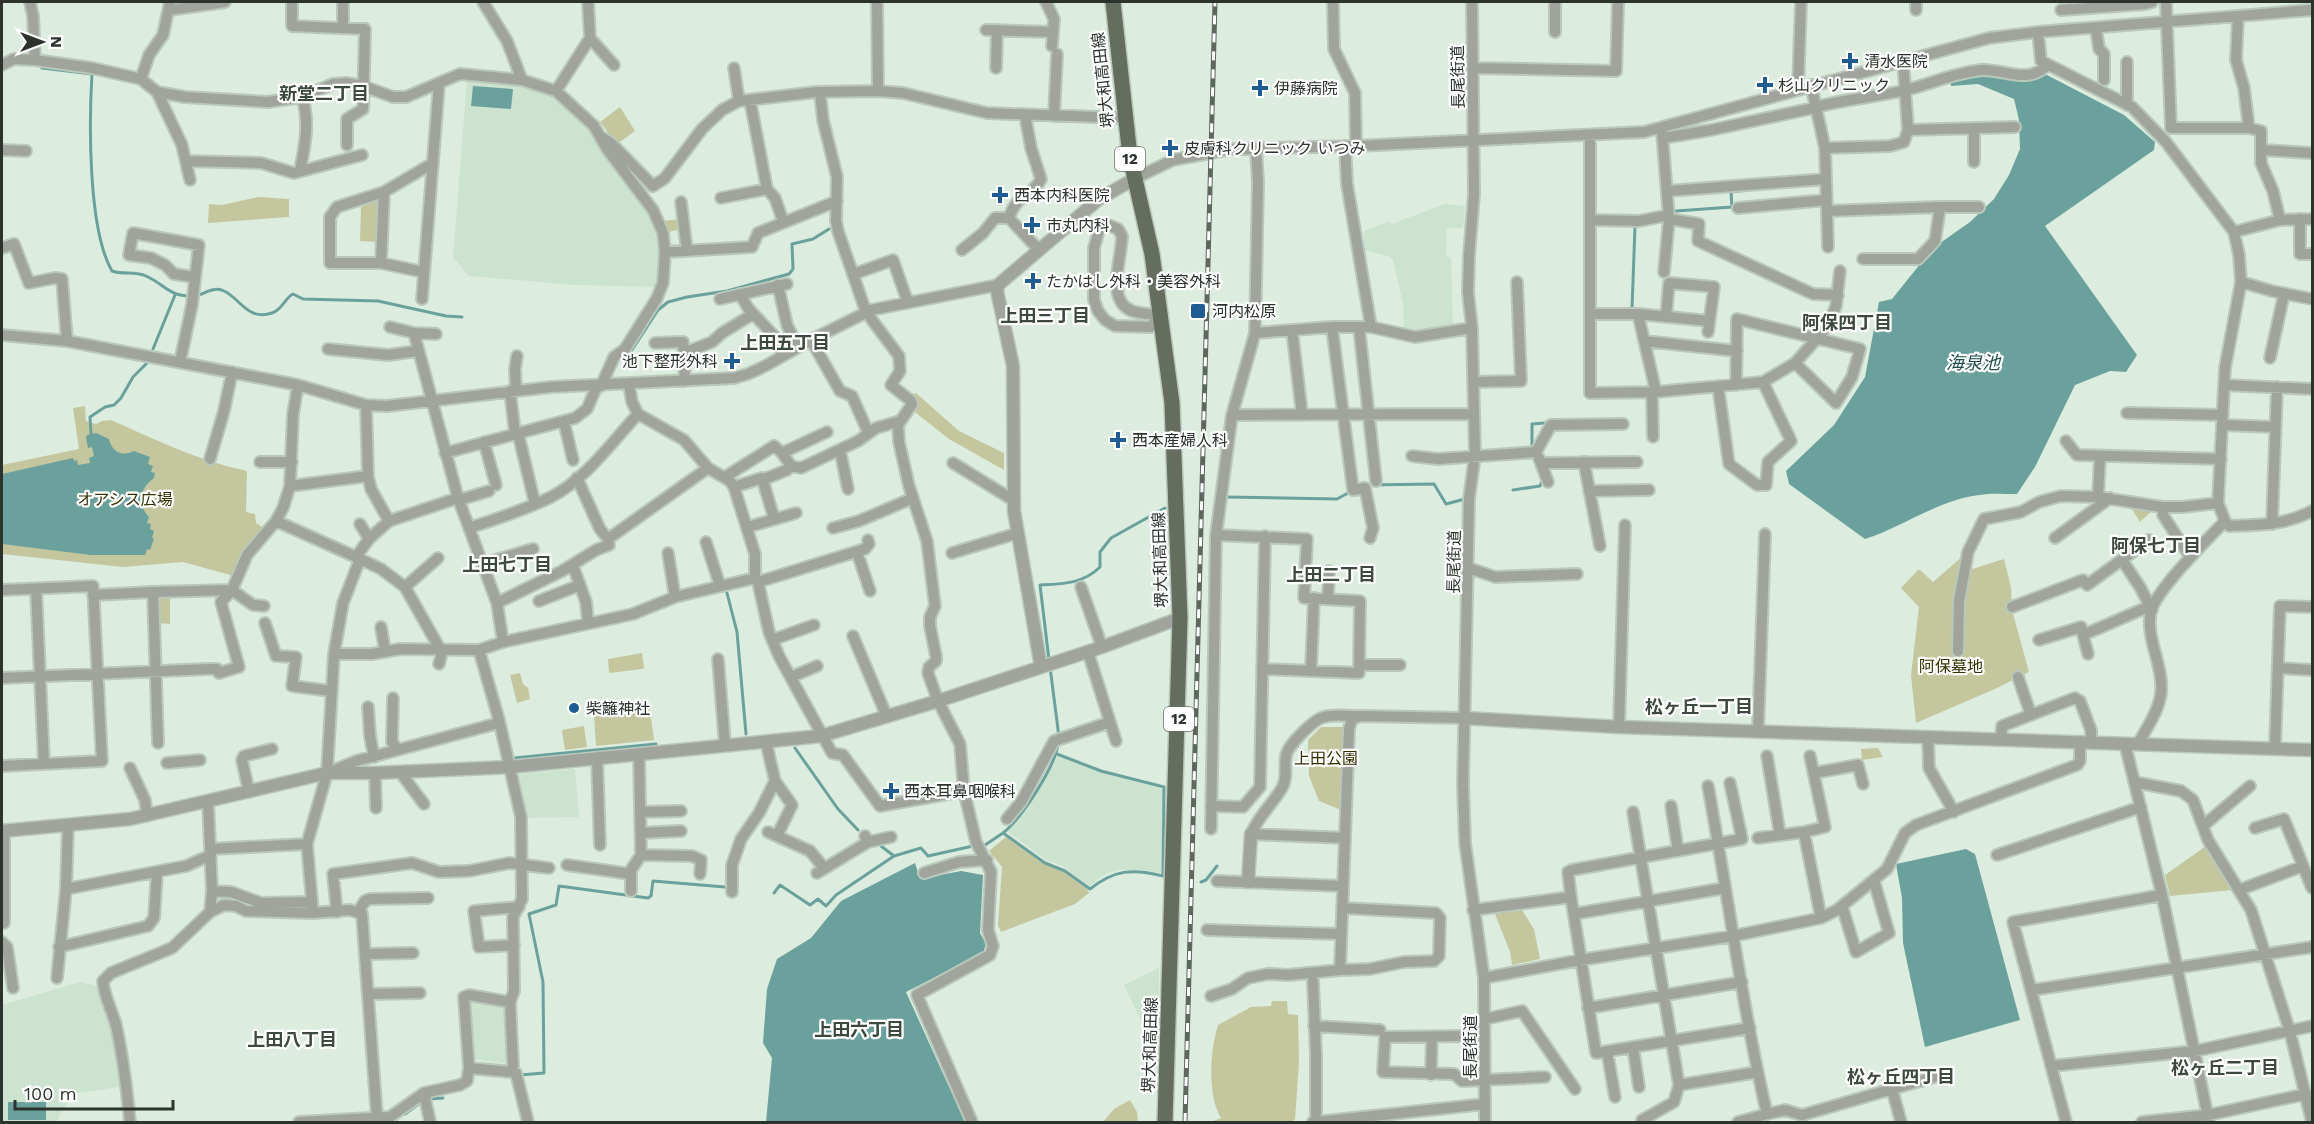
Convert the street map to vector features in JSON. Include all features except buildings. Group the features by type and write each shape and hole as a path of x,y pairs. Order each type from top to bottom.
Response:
{"main road":[{"name":"堺大和高田線","path":"1113,2 1124,118 1130,157 1152,254 1172,403 1180,618 1165,1122"}],"street":[{"path":"30,2 35,60"},
{"path":"141,79 148,55 164,35 169,6 225,2"},
{"path":"292,2 292,26 364,28 363,110 347,119 347,145"},
{"path":"343,2 343,28"},
{"path":"483,2 507,41 522,80"},
{"path":"556,91 590,38 588,2"},
{"path":"877,2 878,91"},
{"path":"1046,2 1054,19 1054,116"},
{"path":"1334,2 1334,49 1355,93 1347,184 1371,327"},
{"name":"長尾街道","path":"1472,2 1474,194 1468,268 1475,455 1469,499 1463,784 1465,843 1484,978 1485,1122"},
{"path":"1555,2 1555,32"},
{"path":"1474,68 1616,71 1618,2"},
{"path":"1798,89 1801,2"},
{"path":"2061,10 2152,2"},
{"path":"2166,2 2171,128 2249,128 2261,131 2261,163 2273,191 2280,220"},
{"path":"1662,133 1811,85 1989,38 2313,10"},
{"path":"2238,17 2236,60 2244,88 2249,128"},
{"path":"2096,28 2099,49 2104,54 2104,80"},
{"path":"996,68 991,30 1053,32"},
{"path":"2038,32 2041,60 2127,105 2166,142 2234,232 2241,282 2225,368 2218,503 2225,521 2229,526 2272,524 2313,511"},
{"path":"590,38 614,65"},
{"path":"2,65 14,59 35,60 92,68 141,79 157,92 182,145 190,180"},
{"path":"1825,148 1899,145 1904,142 1908,130 1903,60"},
{"path":"2127,62 2127,105"},
{"path":"2,335 67,341 232,372 298,385 366,405 387,406 431,402 513,391 734,378 748,374 866,312 998,285 1099,199 1173,160 1195,154 1256,148 1711,130 1906,90 1969,72 1996,70 2018,76 2028,76 2039,73 2047,65"},
{"path":"734,68 767,189 775,198 783,221"},
{"path":"157,92 184,97 268,102 302,97 333,84 346,83 363,86 385,95 406,97 460,74 522,80 556,91 583,115 601,137 607,149 652,210 663,233 665,252 663,283 657,298 625,349 614,357 583,414 564,422 445,453"},
{"path":"422,299 439,84"},
{"path":"1811,85 1825,148 1828,247"},
{"path":"601,137 611,143 653,186 665,178 702,129 722,110 744,100 820,92 878,91 903,93 987,114 1124,118"},
{"path":"820,92 823,120 837,177 838,231 866,312 901,361 900,370 891,385 912,404 900,421 899,442 929,552 935,606 930,617 930,626 936,656 928,672 938,701 960,744 964,791 976,842 992,872 988,930 993,946 990,955 918,995 972,1122"},
{"path":"300,171 306,141 307,114 302,97"},
{"path":"1009,218 1019,198 1037,186 1041,179 1031,148 1025,115"},
{"path":"1908,130 2015,127"},
{"path":"1974,128 1974,162"},
{"path":"1662,133 1669,217 1664,272"},
{"path":"1590,136 1590,393 1654,392 1763,382 1795,363 1828,326 1838,295 1840,271"},
{"path":"1210,829 1216,535 1232,415 1255,333 1258,182 1256,148"},
{"path":"2,150 26,151"},
{"path":"2262,150 2313,153"},
{"path":"187,161 261,163 294,173 362,155"},
{"path":"423,272 381,263 330,263 330,217 337,207 384,192 433,163"},
{"path":"1668,191 1826,179"},
{"path":"721,198 767,189"},
{"path":"381,263 384,192"},
{"path":"665,252 752,247 758,233 837,201"},
{"path":"681,202 687,251"},
{"path":"1863,259 1918,259 1935,241 1940,207"},
{"path":"1738,208 1980,207"},
{"path":"1590,220 1640,221 1669,217 1699,224 1698,241 1813,294 1838,295"},
{"path":"962,250 983,233 995,218 1009,218 1038,249"},
{"path":"2300,219 2300,254 2313,254"},
{"path":"2234,232 2280,220 2313,219"},
{"path":"1103,227 1116,227 1122,236 1117,287 1123,305 1136,312 1160,315 1151,327 1120,327 1109,323 1100,314 1094,300 1094,248 1096,234 1103,227"},
{"path":"180,362 193,297 199,245 133,233 129,255 151,258 165,265 174,274 194,277"},
{"path":"2,248 14,244 29,283 55,278 62,279 67,341"},
{"path":"854,274 893,260 908,303"},
{"path":"1473,382 1521,381 1517,282"},
{"path":"2241,282 2313,299"},
{"path":"1590,314 1638,314 1708,326 1714,287 1669,283 1666,317"},
{"path":"720,299 782,284 787,326 798,347"},
{"path":"998,285 997,296 1013,366 1013,500 1026,572 1031,620 1042,667"},
{"path":"740,294 753,314 770,331 783,356"},
{"path":"2270,358 2284,294"},
{"path":"684,353 712,342 753,314"},
{"path":"1638,314 1654,392 1653,437"},
{"path":"1736,385 1737,319 1860,349 1852,377 1836,403 1795,363"},
{"path":"390,327 414,333 436,334"},
{"path":"1255,333 1332,327 1371,327 1415,337 1472,328"},
{"path":"1332,327 1353,490 1365,488 1373,528 1371,538"},
{"path":"1359,327 1376,481"},
{"path":"1292,330 1302,414"},
{"path":"414,333 458,499 497,603 504,642"},
{"path":"811,340 840,391 852,396 868,432"},
{"path":"1644,341 1737,351"},
{"path":"655,343 683,342 685,381"},
{"path":"328,349 388,355 417,351"},
{"path":"517,356 513,391 517,433 535,504"},
{"path":"210,459 224,411 232,372"},
{"path":"1718,386 1729,464 1757,485 1766,485 1768,462 1791,441 1763,382"},
{"path":"629,384 632,402 638,414 684,440 708,468 725,477 734,487 755,554 756,580 772,640 832,753 843,755 880,806 964,791"},
{"path":"2,678 155,670 217,669 219,673 238,667 221,602 232,590 247,555 276,521 290,486 293,414 298,385"},
{"path":"2224,385 2313,389"},
{"path":"2272,524 2277,387"},
{"path":"366,405 368,476 371,489 389,521"},
{"path":"2127,413 2223,420 2276,427"},
{"path":"469,528 552,496 577,478 638,414"},
{"path":"1232,415 1474,414"},
{"path":"725,477 774,446 791,466 801,468 858,441 868,432 900,421"},
{"path":"564,422 573,460"},
{"path":"1536,452 1551,424 1623,424"},
{"path":"782,453 827,432"},
{"path":"2066,441 2077,455 2221,459"},
{"path":"312,908 307,844 327,773 334,654 343,603 358,558 369,539 389,521 493,488 484,442"},
{"path":"840,450 848,489"},
{"path":"1412,456 1438,459 1536,452"},
{"path":"1536,452 1548,482"},
{"path":"2098,497 2100,456"},
{"path":"260,462 292,462"},
{"path":"1584,462 1600,546"},
{"path":"1541,463 1637,462"},
{"path":"953,463 1013,500"},
{"path":"734,487 762,478 762,480 787,470 791,466"},
{"path":"608,539 708,468"},
{"path":"290,486 368,476"},
{"path":"497,603 573,566 609,544 577,478"},
{"path":"762,480 774,518"},
{"path":"1589,490 1649,490"},
{"path":"1958,651 1959,601 1966,562 1968,552 1984,519 2021,512 2039,502 2061,496 2110,498 2162,507 2218,503"},
{"path":"832,528 859,521 913,498"},
{"path":"2055,538 2110,498"},
{"path":"2162,507 2163,515 2190,557"},
{"path":"748,527 796,513"},
{"path":"276,521 381,568 405,587 442,649 439,664"},
{"path":"2138,744 2158,705 2161,693 2150,624 2151,608 2190,557 2225,521"},
{"path":"360,524 369,539"},
{"path":"1619,727 1624,525"},
{"path":"952,553 1018,532"},
{"path":"1758,731 1765,534"},
{"path":"1216,535 1307,539 1304,598 1360,600 1359,673 1262,669"},
{"path":"1211,806 1243,807 1260,787 1265,536"},
{"path":"334,654 358,649 479,651 504,642 633,614 675,597 756,580 857,552 866,549 869,544 868,540"},
{"path":"2012,607 2083,580 2086,585 2149,540"},
{"path":"706,542 720,586"},
{"path":"482,564 533,549"},
{"path":"857,552 870,591"},
{"path":"668,553 675,597"},
{"path":"405,587 438,558"},
{"path":"2122,560 2151,608"},
{"path":"573,566 586,602 588,623"},
{"path":"1469,568 1495,577 1577,574"},
{"path":"1328,599 1329,571"},
{"path":"539,601 580,585"},
{"path":"2,590 93,586 102,761 2,766"},
{"path":"1081,586 1102,647"},
{"path":"36,589 44,763"},
{"path":"93,595 232,590 253,605 264,606"},
{"path":"153,592 158,743"},
{"path":"1311,671 1314,598"},
{"path":"2276,748 2280,606 2313,607"},
{"path":"2083,635 2151,608"},
{"path":"327,773 510,767 821,736 1088,652 1180,618"},
{"path":"265,623 276,656 296,657 292,686 331,691"},
{"path":"772,640 814,625"},
{"path":"381,627 386,651"},
{"path":"2039,640 2081,627 2088,654"},
{"path":"853,636 887,717"},
{"path":"479,651 499,720 521,817 522,899 513,917 514,991 510,1002 513,1066 511,1072"},
{"path":"1088,652 1116,741"},
{"path":"718,658 725,745"},
{"path":"1359,665 1400,665"},
{"path":"791,677 817,666"},
{"path":"2278,669 2313,670"},
{"path":"2018,677 2031,715"},
{"path":"393,698 392,742 398,750"},
{"path":"1484,978 1733,936 1821,918 1842,906 1887,869 1905,833 1916,825 2077,765 2091,730 2080,701 2074,698 2002,726 2001,741"},
{"path":"368,707 374,757"},
{"path":"1340,970 1349,724 1357,716"},
{"path":"1248,882 1251,834 1259,817 1284,783 1285,756 1289,748 1322,717 1463,718 1619,727 2313,750"},
{"path":"4,923 8,907 9,872 3,830 147,816 327,773 356,761 495,724 499,720"},
{"path":"1007,819 1021,802 1054,741 1110,722"},
{"path":"1928,738 1929,768 1954,812"},
{"path":"766,742 776,781 792,805 772,834 810,851 821,870 866,838 891,837"},
{"path":"2125,744 2162,895 2208,1119"},
{"path":"249,792 242,759 244,756 272,749"},
{"path":"631,891 631,874 640,855 639,754"},
{"path":"1767,756 1780,835"},
{"path":"1758,838 1825,827 1810,756"},
{"path":"597,758 600,845"},
{"path":"167,763 200,759"},
{"path":"1814,773 1858,765 1863,784"},
{"path":"130,768 145,800 147,816"},
{"path":"400,772 424,804"},
{"path":"375,773 376,808"},
{"path":"732,892 732,865 741,839 759,813 776,781"},
{"path":"2134,782 2181,791 2193,800 2208,840 2251,910 2290,1032 2313,1122"},
{"path":"1730,783 1742,839 1641,856 1568,872 1596,1053 1750,1028"},
{"path":"1708,786 1733,936 1767,1114"},
{"path":"2202,826 2250,786"},
{"path":"208,802 212,891 210,912"},
{"path":"1671,806 1678,850"},
{"path":"1997,855 2140,807"},
{"path":"641,812 681,811"},
{"path":"1633,812 1679,1085 1674,1102 1642,1120"},
{"path":"2255,828 2284,819 2313,888"},
{"path":"57,978 66,889 68,825"},
{"path":"641,833 681,831"},
{"path":"1804,831 1821,918"},
{"path":"1251,834 1345,838"},
{"path":"66,889 186,866 211,852 307,844"},
{"path":"640,855 692,856 705,859 700,874"},
{"path":"924,873 959,862 987,860"},
{"path":"337,912 333,874 407,864 416,864 439,872 468,871 509,863 549,867"},
{"path":"567,865 631,874"},
{"path":"2239,890 2304,866"},
{"path":"59,947 148,926 154,918 157,872"},
{"path":"1217,881 1342,886"},
{"path":"1842,906 1856,952 1889,933 1874,881"},
{"path":"1574,914 1649,903 1725,888"},
{"path":"212,891 231,892 261,903 337,912 358,912 364,919 377,1118"},
{"path":"2066,1122 2013,922 2162,895"},
{"path":"1473,910 1571,897"},
{"path":"358,912 365,901 370,899 428,898"},
{"path":"130,1122 116,1023 104,992 103,981 111,974 172,948 210,912 224,905 236,906 246,911 312,908"},
{"path":"514,945 479,947 474,911 519,907"},
{"path":"1211,996 1232,989 1248,978 1268,974 1288,975 1370,969 1404,962 1434,961 1439,956 1440,918 1436,913 1342,908"},
{"path":"1207,930 1341,934"},
{"path":"2,942 7,946 13,988"},
{"path":"2032,990 2313,947"},
{"path":"366,954 413,953"},
{"path":"1313,981 1315,1122 1485,1104"},
{"path":"1588,1008 1742,982"},
{"path":"369,994 420,993"},
{"path":"299,1122 400,1117 410,1101 424,1093 460,1085 467,1081 469,1068 462,994 510,1002"},
{"path":"1485,1019 1522,1011 1575,1089"},
{"path":"1314,1026 1380,1029"},
{"path":"2051,1066 2195,1051 2313,1026"},
{"path":"1464,1036 1385,1036 1383,1072 1454,1074 1462,1081 1545,1077"},
{"path":"1431,1075 1432,1037"},
{"path":"1633,1047 1639,1087"},
{"path":"1607,1051 1615,1097"},
{"path":"469,1068 516,1072 528,1122"},
{"path":"1679,1085 1758,1072"},
{"path":"1738,1122 1785,1110 1799,1119 1934,1077"},
{"path":"1892,1089 1901,1122"},
{"path":"424,1093 430,1122"},
{"path":"2142,1122 2208,1119 2306,1094"}],"shaded area":[{"path":"467,80 541,88 562,101 583,120 644,205 653,222 661,264 658,287 575,285 469,276 453,258"},
{"path":"1445,204 1465,206 1463,228 1447,228 1446,257 1451,257 1453,327 1429,332 1404,332 1403,303 1393,260 1388,256 1364,250 1364,231 1389,221 1391,224"},
{"path":"1058,756 1100,772 1163,789 1162,873 1118,870 1107,873 1089,886 1063,866 1046,860 1008,832 1028,808"},
{"path":"575,769 579,817 523,818 513,775"},
{"path":"1159,968 1159,1011 1141,1021 1124,985"},
{"path":"80,982 97,986 110,1023 119,1087 72,1094 56,1122 2,1122 2,1005"},
{"path":"471,1000 506,1005 509,1064 473,1059"}],"green space":[{"path":"620,107 635,131 617,144 600,122"},
{"path":"258,197 289,199 289,217 208,223 209,204 222,205"},
{"path":"377,200 381,203 377,242 360,241 361,207"},
{"path":"680,219 681,229 665,233 663,221"},
{"path":"916,393 959,431 1004,453 1004,470 949,439 911,409 910,396"},
{"name":"オアシス広場","path":"85,406 86,421 96,424 111,420 195,456 247,471 246,512 255,514 256,523 264,528 245,550 234,576 183,562 123,567 2,554 2,465 79,449 73,408"},
{"path":"2130,506 2153,510 2140,522"},
{"name":"阿保墓地","path":"1963,556 1969,570 2004,559 2011,587 2012,610 2029,672 1916,723 1911,675 1919,607 1901,588 1918,570 1933,582"},
{"path":"158,596 170,596 170,624 157,623"},
{"path":"642,653 644,668 609,673 608,659"},
{"path":"520,673 523,684 528,688 530,699 517,703 510,675"},
{"path":"649,703 654,740 596,746 594,716 628,710 628,706"},
{"path":"584,726 587,747 565,750 562,730"},
{"name":"上田公園","path":"1321,727 1345,727 1341,810 1319,801 1309,776 1308,740"},
{"path":"1878,748 1883,757 1862,760 1861,749"},
{"path":"1006,837 1044,864 1064,872 1089,893 1075,904 1001,932 998,925 1002,867 989,851"},
{"path":"2206,846 2232,890 2170,896 2165,875"},
{"path":"1522,910 1534,929 1540,959 1512,965 1510,952 1495,914"},
{"path":"1272,1001 1287,1001 1288,1014 1298,1015 1299,1061 1295,1120 1289,1122 1211,1122 1221,1118 1214,1097 1211,1072 1218,1025 1251,1007 1271,1006"},
{"path":"1130,1100 1137,1112 1138,1122 1103,1122 1114,1109"}],"water":[{"name":"海泉池","path":"1983,73 2027,79 2047,75 2124,115 2155,142 2154,150 2045,226 2137,355 2126,372 2110,371 2075,385 2035,467 2017,494 1979,495 1949,502 1865,539 1789,484 1786,471 1834,425 1865,377 1879,302 1892,299 1933,248 1970,222 1994,199 2009,175 2020,149 2019,120 2014,99 1978,84 1951,86 1950,81"},
{"path":"473,86 513,89 511,109 471,106"},
{"path":"96,433 109,439 112,447 118,452 134,451 150,457 148,464 153,466 151,472 155,473 154,478 145,486 141,502 149,517 147,523 151,524 150,529 154,531 150,550 147,549 145,555 91,555 2,544 2,474 73,458 74,461 77,460 78,465 90,463 89,458 94,456 92,447 88,448 86,438 87,435"},
{"path":"1966,849 1975,854 2020,1020 1925,1047 1903,943 1902,898 1896,864"},
{"path":"915,863 920,879 961,871 983,875 980,933 986,944 983,953 906,992 965,1122 766,1122 772,1058 763,1043 767,989 777,959 811,938 841,901"},
{"path":"8,1102 46,1102 46,1120 8,1120"}],"waterway":[{"path":"40,65 42,68 92,74 90,119 94,203 104,253 112,271 142,275 172,292 190,296"},
{"path":"1676,211 1732,207 1731,192 1748,190"},
{"path":"1632,309 1635,226"},
{"path":"620,356 628,356 658,310 668,302 727,291 789,274 793,269 792,244 813,239 829,229"},
{"path":"197,296 210,290 221,290 230,294 250,311 263,315 272,313 281,307 293,294 303,299 378,301 446,316 462,317"},
{"path":"153,349 175,295"},
{"path":"91,434 90,417 105,407 114,405 121,398 133,377 147,363"},
{"path":"1532,447 1532,424 1545,423"},
{"path":"1513,490 1540,486 1542,481"},
{"path":"1367,485 1434,484 1446,504 1465,499"},
{"path":"1227,497 1337,499 1350,492"},
{"path":"1049,660 1040,585 1072,582 1087,577 1100,567 1100,552 1111,538 1165,508"},
{"path":"727,593 737,632 746,734"},
{"path":"1050,667 1059,737"},
{"path":"514,758 656,744"},
{"path":"1003,833 1019,816 1036,792 1051,766 1058,744"},
{"path":"795,748 838,809 858,830"},
{"path":"985,845 1003,833 1045,863 1065,871 1090,889 1107,878 1124,872 1142,872 1163,876 1164,787 1101,771 1057,754"},
{"path":"881,846 894,856 921,848 928,856 973,846"},
{"path":"774,893 780,885 810,905 818,899 826,906 836,895 894,856"},
{"path":"1201,882 1206,880 1217,866"},
{"path":"520,1075 544,1073 543,982 529,914 556,905 559,886 648,898 651,896 653,881 725,887"},
{"path":"430,1099 443,1098"},
{"path":"405,1114 420,1103"}],"railway":[{"path":"1185,1122 1215,2"}],"place":[{"name":"清水医院","path":"1850,61"},
{"name":"杉山クリニック","path":"1765,85"},
{"name":"伊藤病院","path":"1260,88"},
{"name":"皮膚科クリニック いつみ","path":"1170,148"},
{"name":"西本内科医院","path":"1000,195"},
{"name":"市丸内科","path":"1032,225"},
{"name":"たかはし外科・美容外科","path":"1033,281"},
{"name":"河内松原","path":"1198,311"},
{"name":"池下整形外科","path":"732,361"},
{"name":"西本産婦人科","path":"1118,440"},
{"name":"柴籬神社","path":"574,708"},
{"name":"西本耳鼻咽喉科","path":"891,791"}],"district":[{"name":"新堂二丁目","path":"324,93"},
{"name":"上田三丁目","path":"1045,315"},
{"name":"阿保四丁目","path":"1847,322"},
{"name":"上田五丁目","path":"785,342"},
{"name":"阿保七丁目","path":"2156,545"},
{"name":"上田七丁目","path":"507,564"},
{"name":"上田二丁目","path":"1331,574"},
{"name":"松ヶ丘一丁目","path":"1699,706"},
{"name":"上田六丁目","path":"859,1029"},
{"name":"上田八丁目","path":"292,1039"},
{"name":"松ヶ丘二丁目","path":"2225,1067"},
{"name":"松ヶ丘四丁目","path":"1901,1076"}]}
